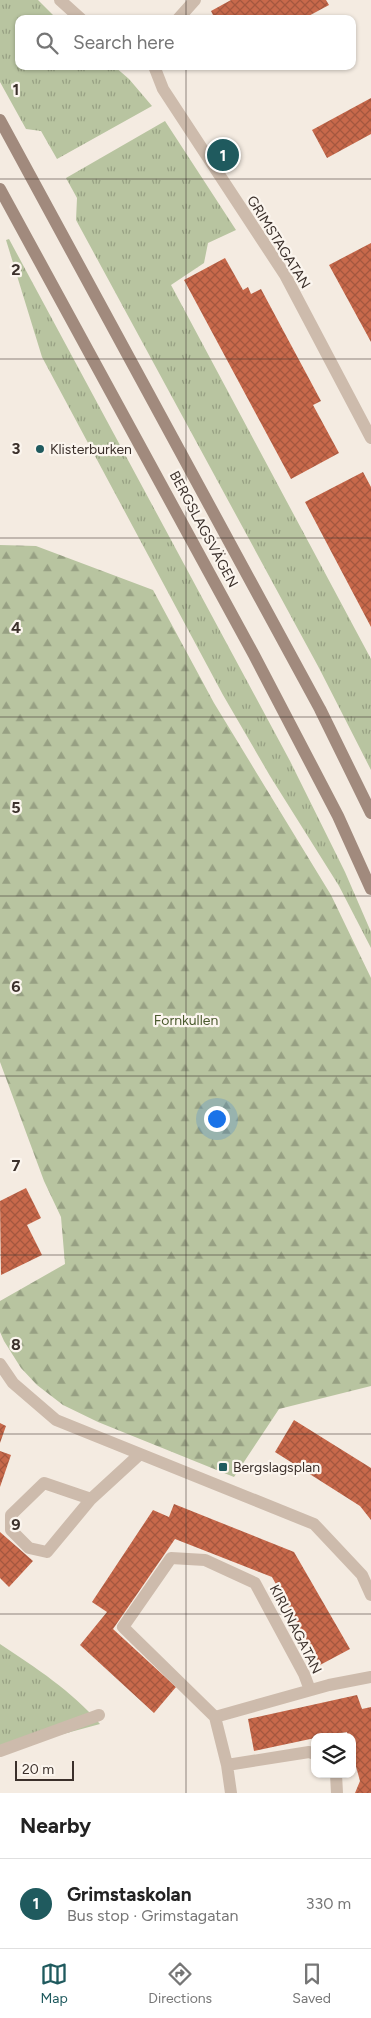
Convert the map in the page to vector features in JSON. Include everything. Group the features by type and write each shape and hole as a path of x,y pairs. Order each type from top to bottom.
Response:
{"main road":[{"name":"BERGSLAGSVÄGEN","path":"0,120 316,700 371,813"},
{"name":"BERGSLAGSVÄGEN","path":"0,189 290,723 338,816 371,889"}],"street":[{"path":"60,0 77,15"},
{"path":"182,15 195,0"},
{"name":"GRIMSTAGATAN","path":"156,70 163,89 285,275 371,438"},
{"path":"0,1364 13,1383 56,1420 314,1524 362,1575 371,1595"},
{"path":"91,1499 44,1483 11,1515 11,1530 29,1548 47,1552 91,1499 140,1454"},
{"name":"KIRUNAGATAN","path":"310,1690 304,1674 255,1583 205,1560 171,1558 123,1627 215,1717 310,1690 371,1677"},
{"path":"0,1751 99,1715"},
{"path":"215,1717 227,1765 230,1793"},
{"path":"227,1765 311,1753"},
{"path":"336,1778 337,1793"}],"green space":[{"path":"0,0 38,0 53,15 15,15 15,70 119,70 152,106 57,159 41,131 26,129 0,82"},
{"path":"165,121 236,230 208,243 204,263 171,285 371,659 371,770 319,668 76,220 77,198 66,178"},
{"path":"9,239 290,761 345,872 371,932 371,948 339,886 270,776 223,695 42,357 6,240"},
{"name":"Fornkullen","path":"0,545 36,546 153,590 214,703 331,895 371,978 371,1386 279,1409 234,1477 98,1422 63,1405 37,1385 21,1368 0,1332 0,1301 65,1264 61,1217 44,1181 0,1062"},
{"path":"0,1644 66,1691 100,1724 41,1740 0,1756"}],"building":[{"path":"231,0 326,0 329,5 310,15 213,15 211,11"},
{"path":"371,98 371,134 327,158 312,130"},
{"path":"371,243 371,342 329,265"},
{"path":"225,258 243,290 248,287 251,294 261,289 321,401 313,405 339,453 291,479 184,280"},
{"path":"363,472 371,487 371,627 305,502"},
{"path":"26,1188 41,1218 27,1225 42,1255 1,1275 0,1201"},
{"path":"294,1420 371,1468 371,1520 360,1506 275,1452"},
{"path":"0,1423 6,1426 0,1443"},
{"path":"0,1451 11,1455 0,1487"},
{"path":"174,1504 294,1552 350,1649 320,1665 272,1577 175,1539 113,1629 176,1687 154,1713 80,1645 107,1612 92,1602 153,1510 169,1517"},
{"path":"0,1532 33,1561 9,1587 0,1578"},
{"path":"357,1695 362,1709 371,1707 371,1793 355,1793 360,1781 356,1766 356,1733 311,1733 311,1739 254,1751 248,1719"}],"place":[{"name":"Grimstaskolan","path":"223,155"},
{"name":"Klisterburken","path":"40,449"},
{"name":"Bergslagsplan","path":"223,1467"}]}
